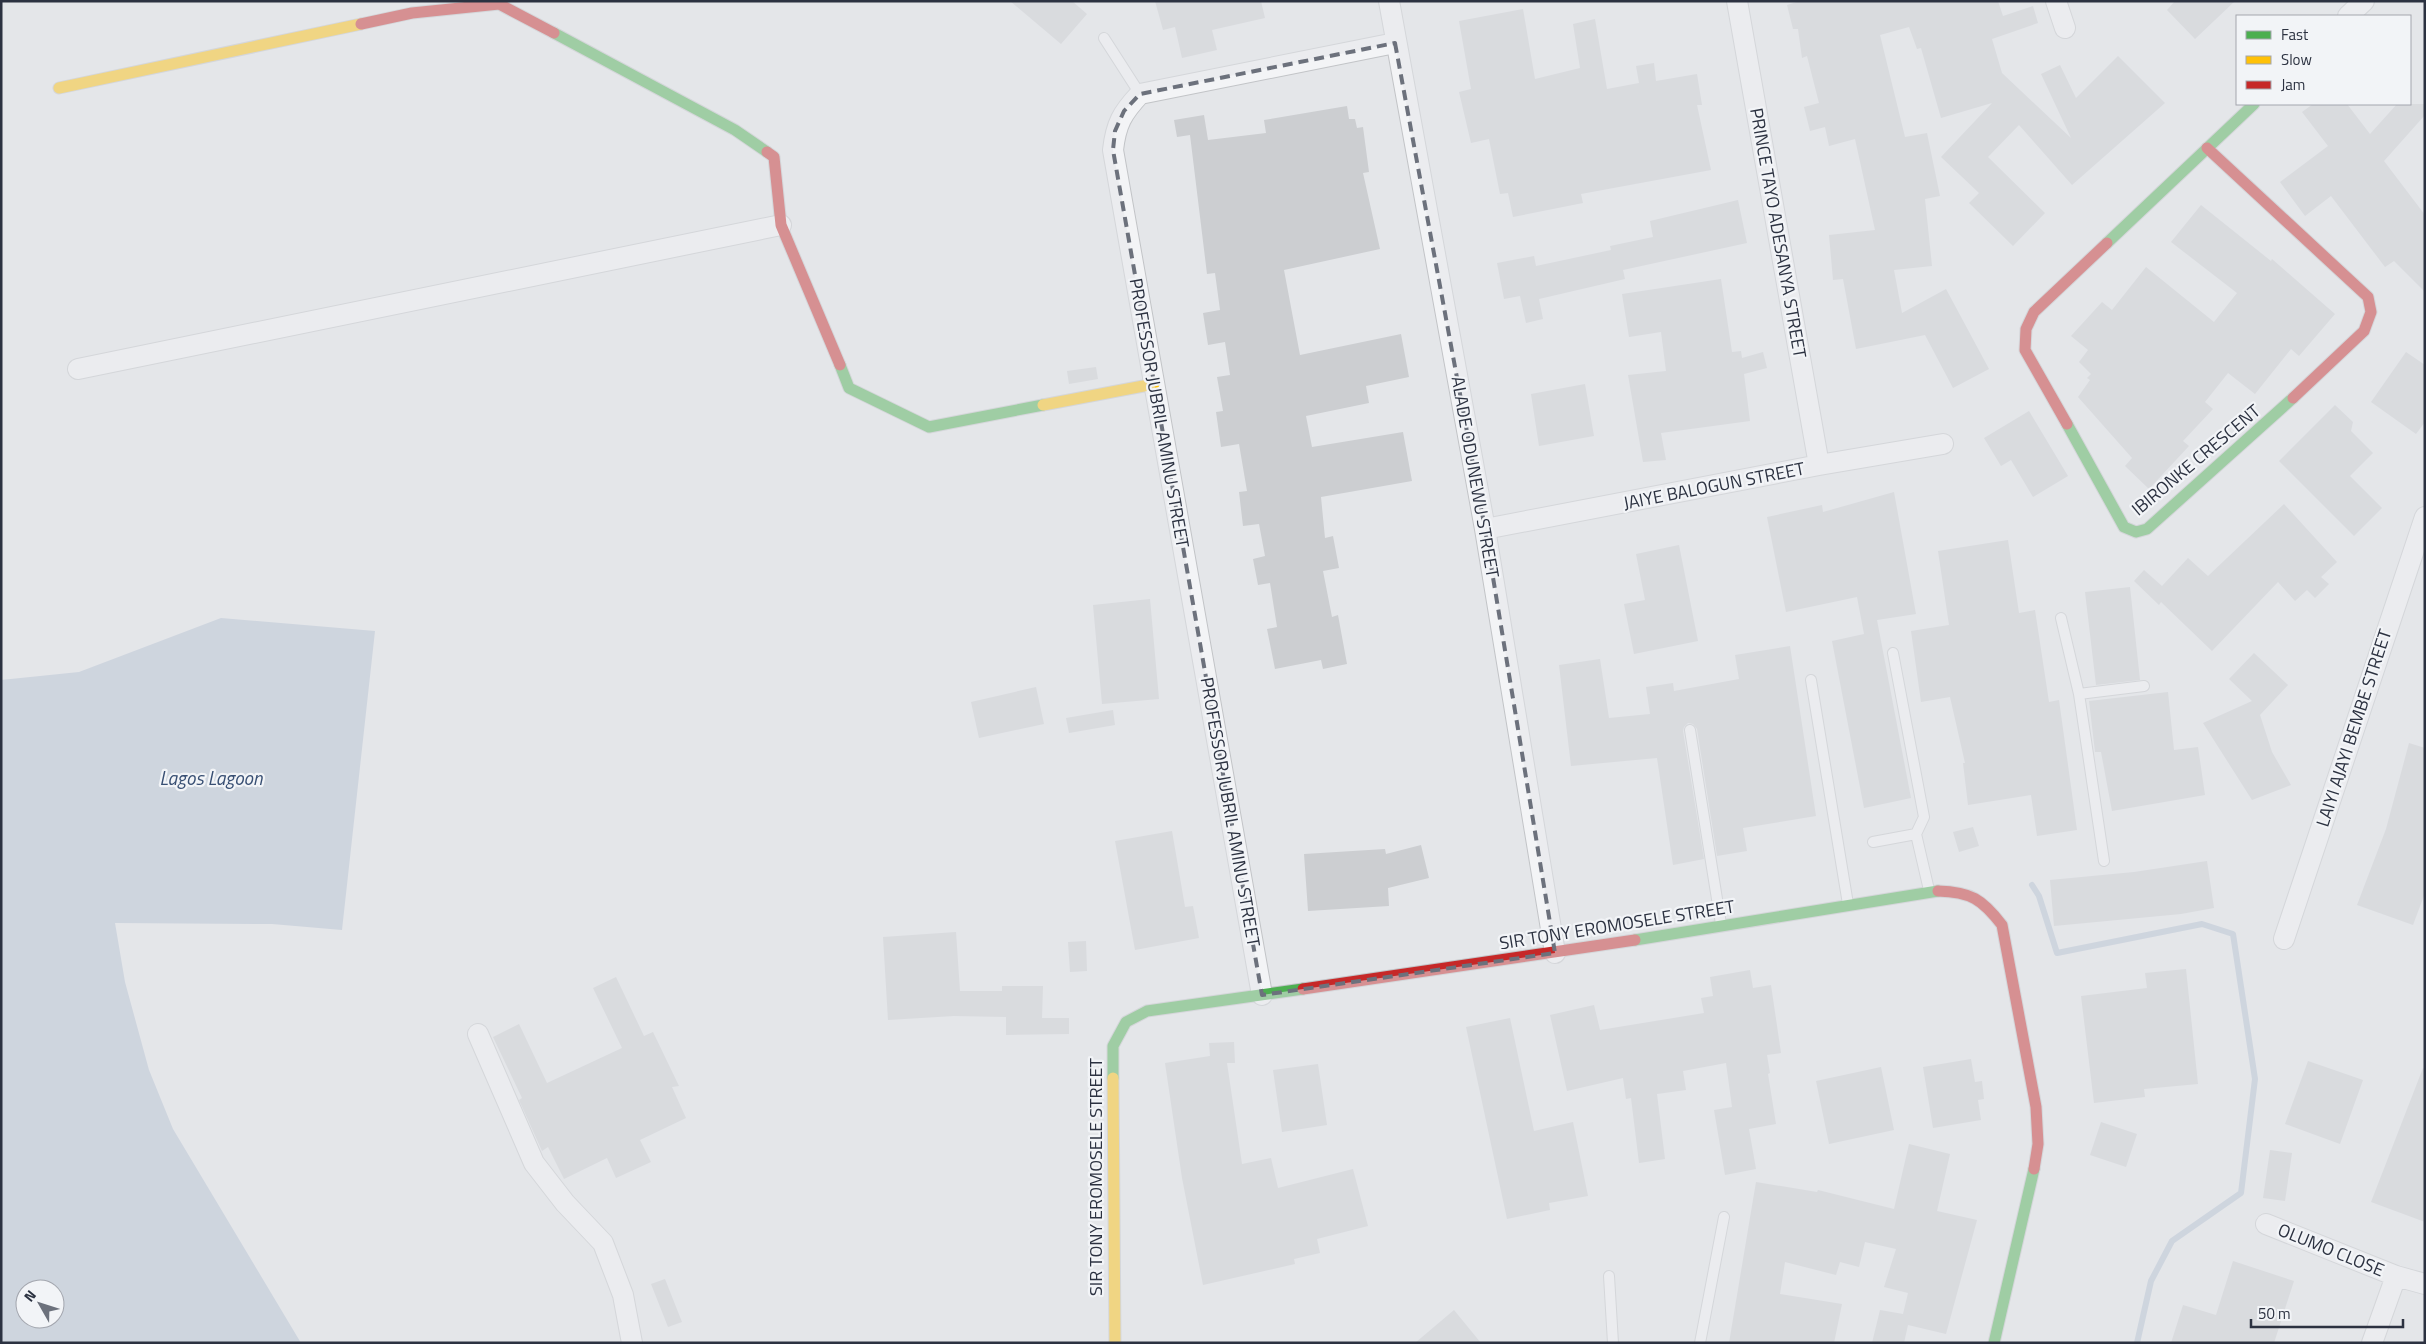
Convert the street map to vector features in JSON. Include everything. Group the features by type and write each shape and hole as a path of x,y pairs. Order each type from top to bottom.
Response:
{"street":[{"name":"ALADE ODUNEWU STREET","path":"1388,1 1485,529 1555,953"},
{"name":"PRINCE TAYO ADESANYA STREET","path":"1737,1 1819,465"},
{"path":"2056,1 2065,28"},
{"path":"2349,15 2364,1"},
{"path":"59,88 412,13 499,4 735,130 774,157 780,225 802,270 849,388 929,427 1154,384"},
{"path":"1140,94 1395,43"},
{"name":"PROFESSOR JUBRIL AMINU STREET","path":"1140,94 1124,111 1115,132 1113,150 1262,996"},
{"name":"IBIRONKE CRESCENT","path":"2207,148 2368,296 2371,312 2364,331 2257,432 2147,529 2136,532 2124,528 2025,350 2026,329 2034,312 2207,148 2253,105"},
{"path":"78,369 780,225"},
{"name":"JAIYE BALOGUN STREET","path":"1485,529 1819,465 1943,444"},
{"name":"LAIYI AJAYI BEMBE STREET","path":"2284,939 2425,517"},
{"name":"SIR TONY EROMOSELE STREET","path":"1114,1343 1113,1046 1126,1022 1147,1011 1555,953 1930,891 1962,892 1978,898 1990,909 2002,926 2036,1107 2038,1144 2032,1180 1994,1343"},
{"path":"478,1034 534,1163 565,1203 603,1244 622,1294 632,1343"},
{"name":"OLUMO CLOSE","path":"2266,1224 2396,1276 2425,1284"},
{"path":"2372,1343 2396,1276"}],"lane":[{"path":"1104,38 1140,94"},
{"path":"2061,618 2079,694 2104,861"},
{"path":"1893,653 1924,817 1916,834 1930,891"},
{"path":"1811,680 1848,905"},
{"path":"2079,694 2144,686"},
{"path":"1690,730 1722,926"},
{"path":"1873,842 1916,834"},
{"path":"1700,1343 1724,1217"},
{"path":"1610,1276 1612,1343"}],"highlighted area":[{"path":"1395,43 1485,529 1555,953 1262,995 1113,150 1115,131 1124,111 1140,94"}],"water":[{"name":"Lagos Lagoon","path":"221,618 375,631 342,930 272,924 115,923 125,982 149,1070 173,1129 301,1343 1,1343 1,680 79,672"}],"building":[{"path":"1010,1 1072,1 1087,14 1061,44"},
{"path":"1155,1 1261,1 1265,18 1212,30 1217,50 1182,58 1175,27 1163,30"},
{"path":"1800,1 1998,1 2003,16 2033,6 2038,23 1992,39 2002,73 2071,138 2041,74 2060,65 2076,98 2118,56 2165,103 2072,185 2019,125 1988,157 2045,213 2013,246 1969,203 1979,193 1941,157 1992,103 1941,118 1921,48 1917,49 1909,27 1880,35 1905,137 1927,133 1940,196 1925,199 1932,266 1894,270 1902,313 1946,289 1989,369 1953,388 1925,335 1856,349 1843,279 1833,280 1829,235 1875,230 1855,139 1829,146 1825,127 1810,131 1804,107 1819,103 1807,56 1802,58 1798,29 1793,29 1787,5"},
{"path":"2175,1 2235,1 2195,39 2167,10"},
{"path":"1523,9 1535,79 1580,68 1573,24 1595,19 1607,89 1639,83 1636,66 1654,63 1656,81 1697,74 1702,105 1697,105 1711,170 1581,194 1583,203 1513,217 1508,193 1500,194 1489,139 1471,143 1459,92 1471,89 1459,21"},
{"path":"2425,104 2425,115 2384,161 2425,215 2425,292 2394,261 2385,267 2331,196 2305,216 2280,182 2328,146 2302,112 2312,105 2348,105 2370,134 2396,105"},
{"path":"1347,106 1349,119 1355,119 1357,128 1363,127 1369,172 1363,173 1380,249 1284,270 1300,355 1401,334 1409,377 1366,386 1369,403 1306,416 1312,447 1403,432 1412,481 1321,497 1325,538 1333,536 1339,568 1323,571 1332,617 1338,615 1347,664 1323,669 1321,660 1275,669 1267,629 1277,627 1270,583 1258,585 1253,559 1265,556 1259,524 1243,526 1239,492 1247,491 1239,444 1221,447 1216,412 1223,411 1217,377 1230,375 1225,342 1208,345 1203,313 1220,310 1215,273 1207,274 1190,135 1177,137 1174,120 1204,115 1208,140 1266,133 1264,120"},
{"path":"1738,200 1747,243 1623,270 1625,279 1539,299 1543,319 1526,323 1520,296 1504,299 1497,263 1534,256 1536,266 1611,250 1610,246 1653,237 1650,221"},
{"path":"2201,205 2271,261 2272,259 2335,314 2299,356 2291,349 2255,394 2228,373 2205,402 2213,409 2183,441 2189,446 2149,489 2125,466 2132,458 2078,397 2090,380 2087,378 2091,374 2079,362 2088,350 2071,336 2102,302 2112,310 2146,267 2214,322 2237,293 2171,242"},
{"path":"1721,279 1732,352 1741,351 1742,358 1763,352 1767,368 1744,374 1750,421 1661,433 1666,460 1643,462 1628,375 1666,371 1661,332 1629,337 1622,294"},
{"path":"2406,352 2425,365 2425,422 2416,434 2371,402"},
{"path":"1096,367 1098,379 1069,384 1067,371"},
{"path":"1585,384 1594,436 1539,446 1531,394"},
{"path":"2335,405 2353,422 2351,431 2373,453 2350,476 2382,508 2354,536 2279,461"},
{"path":"2029,411 2068,476 2033,497 2011,460 2001,466 1984,438"},
{"path":"1894,492 1916,614 1877,620 1911,798 1864,808 1832,641 1864,634 1857,597 1786,612 1767,517 1822,505 1823,512"},
{"path":"2284,504 2337,562 2321,577 2329,584 2315,598 2307,590 2295,601 2278,582 2212,651 2161,602 2159,605 2134,581 2144,570 2162,586 2188,558 2208,576"},
{"path":"2008,540 2019,613 2035,610 2049,702 2059,700 2077,830 2037,836 2031,795 1968,805 1963,763 1965,763 1950,697 1921,702 1911,631 1949,625 1938,551"},
{"path":"1679,545 1698,641 1634,654 1624,604 1645,600 1636,554"},
{"path":"2130,587 2140,680 2096,685 2085,592"},
{"path":"1150,599 1159,699 1102,704 1093,605"},
{"path":"1790,646 1816,816 1743,828 1747,851 1717,856 1697,729 1693,724 1688,723 1683,731 1704,859 1673,865 1657,758 1571,766 1559,665 1600,659 1609,718 1650,714 1646,687 1673,683 1674,691 1739,679 1735,655"},
{"path":"2254,653 2288,685 2260,715 2272,752 2291,785 2252,800 2203,723 2252,701 2229,679"},
{"path":"1036,687 1044,724 979,738 971,702"},
{"path":"2168,692 2174,750 2198,747 2205,795 2112,811 2101,752 2095,752 2089,701"},
{"path":"1113,710 1115,725 1069,733 1066,718"},
{"path":"2409,743 2425,748 2425,893 2413,925 2357,905 2386,829"},
{"path":"1973,827 1979,846 1959,852 1953,832"},
{"path":"1172,831 1185,907 1193,906 1199,938 1135,950 1115,841"},
{"path":"1421,845 1429,878 1388,888 1389,906 1308,911 1304,854 1385,849 1386,854"},
{"path":"2207,861 2214,908 2181,914 2054,926 2050,880 2134,872"},
{"path":"956,932 960,991 1002,991 1002,986 1043,986 1042,1018 1069,1018 1069,1034 1006,1035 1006,1017 954,1016 888,1020 883,937"},
{"path":"1086,941 1087,971 1070,972 1068,942"},
{"path":"2186,969 2198,1084 2144,1089 2145,1097 2094,1103 2081,996 2147,988 2145,973"},
{"path":"1750,970 1753,988 1771,985 1781,1053 1767,1055 1776,1124 1749,1129 1756,1169 1725,1175 1714,1110 1732,1107 1726,1063 1683,1071 1686,1090 1657,1094 1665,1159 1639,1163 1631,1098 1626,1099 1623,1078 1567,1091 1550,1015 1594,1005 1600,1030 1704,1013 1701,998 1713,996 1710,977"},
{"path":"616,977 644,1036 653,1032 679,1086 672,1087 686,1118 640,1140 651,1162 616,1178 607,1158 564,1179 548,1147 542,1151 519,1100 522,1098 493,1037 519,1024 547,1083 622,1048 593,988"},
{"path":"1510,1018 1534,1131 1573,1122 1588,1196 1549,1203 1550,1210 1507,1219 1466,1027"},
{"path":"1234,1042 1235,1063 1227,1063 1242,1164 1271,1158 1278,1188 1353,1169 1368,1226 1317,1239 1320,1253 1294,1259 1295,1264 1203,1285 1182,1178 1165,1063 1210,1056 1209,1043"},
{"path":"1971,1059 1975,1082 1982,1081 1984,1099 1978,1100 1981,1120 1933,1128 1923,1067"},
{"path":"2308,1061 2363,1080 2340,1144 2285,1124"},
{"path":"1318,1064 1327,1125 1282,1132 1273,1070"},
{"path":"1881,1067 1894,1130 1829,1144 1816,1081"},
{"path":"2423,1068 2425,1069 2425,1222 2371,1202"},
{"path":"2101,1122 2137,1134 2126,1167 2090,1155"},
{"path":"1909,1144 1950,1154 1937,1211 1977,1220 1946,1334 1908,1325 1904,1343 1872,1343 1880,1310 1903,1314 1908,1293 1884,1287 1896,1249 1865,1242 1859,1267 1840,1262 1836,1275 1785,1262 1780,1294 1842,1304 1834,1343 1729,1343 1756,1182 1817,1192 1818,1190 1894,1209"},
{"path":"2270,1150 2292,1153 2285,1201 2263,1198"},
{"path":"2233,1261 2294,1281 2274,1343 2171,1343 2183,1305 2216,1315"},
{"path":"665,1279 682,1322 668,1327 651,1284"},
{"path":"1454,1310 1481,1343 1415,1343"}],"waterway":[{"path":"2032,885 2039,896 2057,953 2202,924 2233,934 2255,1079 2241,1193 2172,1241 2151,1281 2137,1343"}],"traffic: fast":[{"path":"554,33 735,130 767,152"},
{"path":"2107,243 2253,105"},
{"path":"840,365 849,388 929,427 1043,405"},
{"path":"2067,424 2124,527 2136,532 2147,529 2293,398"},
{"path":"1635,940 1938,891"},
{"path":"1113,1078 1113,1046 1126,1022 1147,1011 1303,989"},
{"path":"1994,1343 2034,1169"}],"traffic: slow":[{"path":"59,88 361,24"},
{"path":"1043,405 1154,384"},
{"path":"1113,1078 1115,1343"}],"traffic: jam":[{"path":"361,24 412,13 499,4 554,33"},
{"path":"2207,148 2368,297 2371,312 2364,331 2293,398"},
{"path":"767,152 774,157 781,225 840,365"},
{"path":"2067,424 2025,350 2026,329 2034,312 2107,243"},
{"path":"1938,891 1959,893 1975,899 1982,903 2002,925 2036,1107 2038,1144 2034,1169"},
{"path":"1303,989 1635,940"}]}
